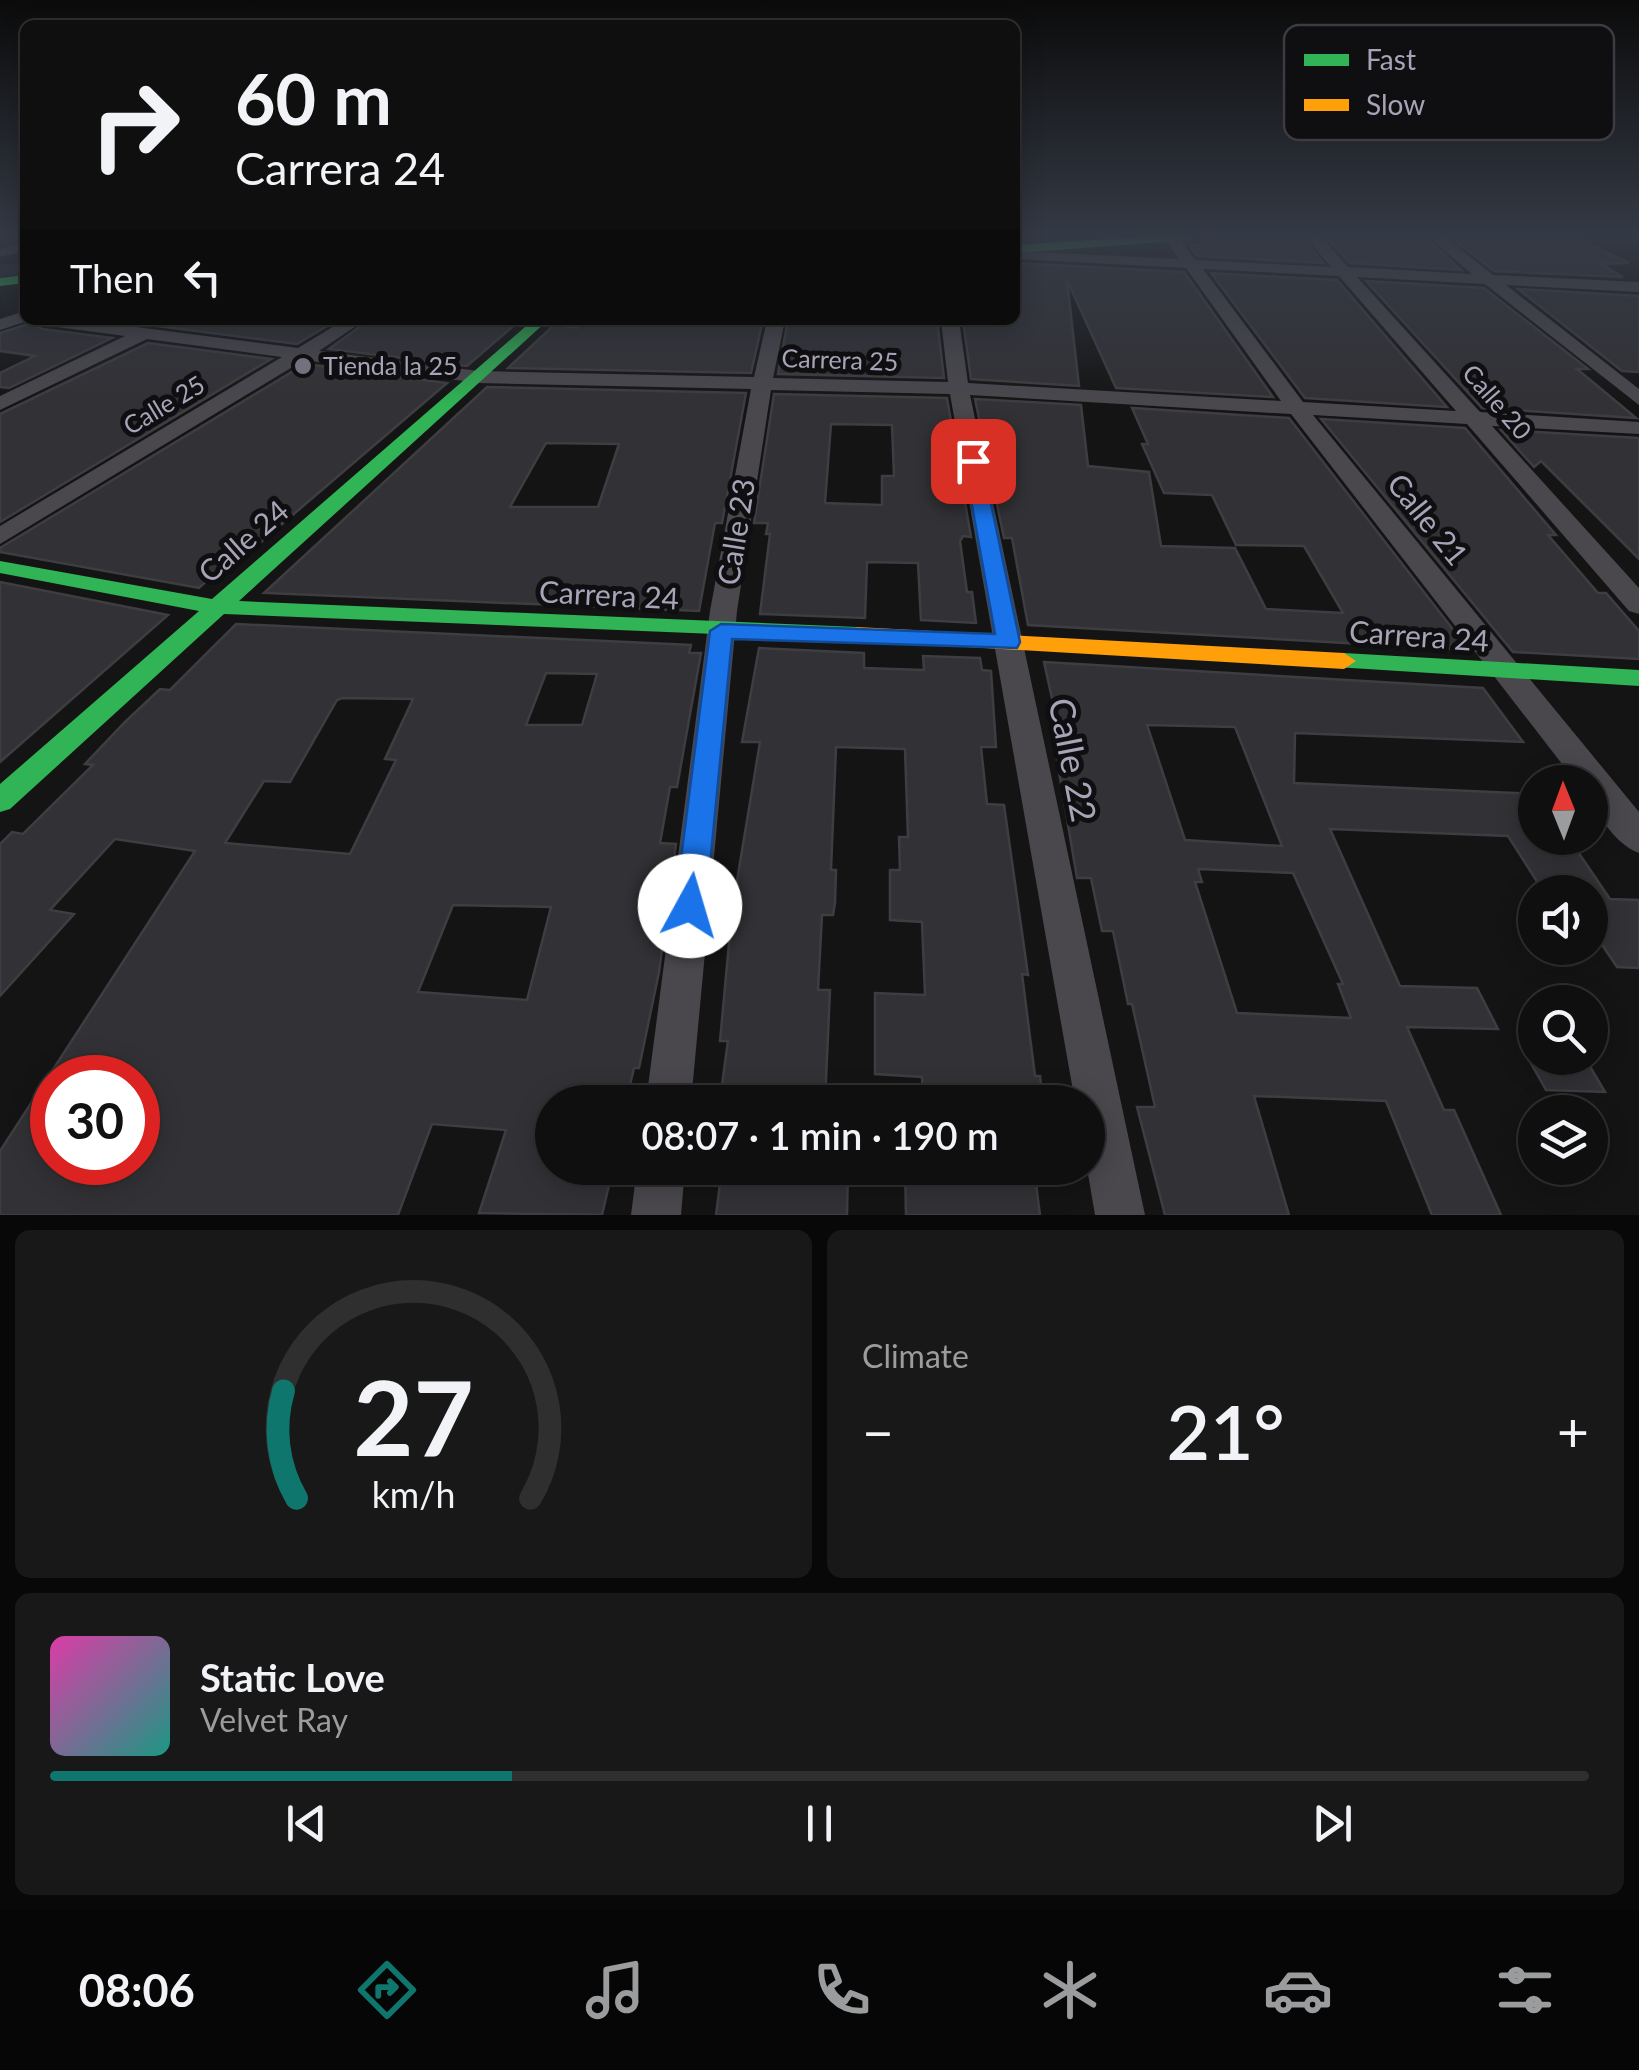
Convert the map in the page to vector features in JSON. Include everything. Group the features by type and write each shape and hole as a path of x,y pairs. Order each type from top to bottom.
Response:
{"street":[{"name":"Calle 21","path":"1213,294 1296,408 1639,838"},
{"name":"Calle 20","path":"1365,294 1639,605"},
{"path":"1511,294 1639,399"},
{"name":"Carrera 25","path":"81,325 479,376 959,388 1639,428"},
{"path":"0,404 162,325"},
{"name":"Calle 25","path":"0,536 348,325"},
{"name":"Calle 24","path":"0,800 479,376 530,325"},
{"name":"Calle 23","path":"670,1085 721,631 761,383 775,325"},
{"name":"Calle 22","path":"951,325 959,388 1120,1215"},
{"name":"Carrera 24","path":"0,567 215,608 1008,642 1639,678"},
{"path":"656,1215 659,1185"}],"building":[{"path":"1020,294 1069,294 1079,386 971,379 964,325 1020,325"},
{"path":"1073,294 1199,294 1273,397 1116,388"},
{"path":"1227,294 1349,294 1447,407 1305,398"},
{"path":"1378,294 1491,294 1588,369 1577,369 1636,418 1482,408"},
{"path":"1524,294 1639,296 1639,372 1622,371"},
{"path":"35,325 112,338 9,388 0,387 0,373 35,356 0,351 0,333"},
{"path":"150,325 329,325 297,344"},
{"path":"362,325 514,325 467,366 329,349"},
{"path":"554,325 762,325 751,373 508,368"},
{"path":"787,325 938,325 944,378 778,374"},
{"path":"148,343 271,359 0,522 0,414"},
{"path":"305,364 447,383 254,548 249,543 199,588 0,552 0,548"},
{"path":"487,387 746,393 722,523 715,523 699,611 264,593","holes":["546,443 619,444 598,507 510,507"]},
{"path":"774,394 947,398 971,537 963,536 960,541 976,623 921,620 918,563 867,562 865,618 760,614 770,534 766,534 768,523 754,523","holes":["831,424 892,425 894,476 882,476 882,505 825,503"]},
{"path":"975,399 1081,405 1088,466 1149,472 1161,546 1235,548 1266,609 1343,613 1304,546 1236,545 1212,495 1164,493 1142,444 1148,444 1132,408 1289,418 1469,650 1028,625 1012,538 1004,538"},
{"path":"1321,419 1465,428 1556,535 1548,535 1598,593 1606,593 1639,631 1639,659 1513,652"},
{"path":"1501,430 1639,438 1639,559 1541,461 1534,467"},
{"path":"0,582 168,615 0,762"},
{"path":"236,624 691,645 689,653 701,653 677,787 670,787 660,843 676,844 659,972 639,1068 634,1068 630,1085 535,1085 535,1185 609,1185 602,1215 479,1213 506,1130 432,1124 398,1215 0,1215 0,1151 30,1105 30,1185 160,1185 160,1055 62,1055 195,851 115,839 50,910 74,914 0,996 0,844 12,832 23,834 93,765 85,764 160,689 170,690","holes":["546,673 597,674 582,725 526,725","413,699 385,759 396,760 350,854 225,843 264,781 290,782 337,700","453,905 551,907 527,1000 418,992"]},
{"path":"759,648 864,653 864,668 924,670 923,656 980,658 982,670 991,671 996,747 981,747 987,804 1004,805 1028,975 1022,974 1035,1076 1040,1076 1041,1085 922,1085 922,1077 875,1074 875,993 925,995 922,922 890,920 890,870 900,870 899,837 908,837 905,749 836,747 831,870 836,870 835,903 833,915 822,915 818,990 830,990 826,1085 722,1085 728,1041 720,1041 732,911 760,742 742,742"},
{"path":"1044,662 1483,688 1523,742 1295,733 1294,783 1518,793 1518,852 1508,836 1330,829 1400,986 1477,988 1498,1029 1407,1027 1444,1110 1454,1110 1501,1215 1432,1215 1386,1101 1254,1096 1289,1215 1165,1215 1137,1107 1155,1107 1132,1004 1128,1004 1113,931 1102,931 1091,878 1077,878 1052,730 1059,730","holes":["1147,725 1235,727 1282,846 1185,840","1198,869 1293,873 1343,984 1338,984 1351,1018 1237,1013 1195,882 1202,882"]},
{"path":"1520,855 1580,855 1594,875 1533,875"},
{"path":"1608,896 1639,900 1639,968 1617,967 1608,954"},
{"path":"1538,1075 1595,1075 1605,1092 1546,1090"},
{"path":"720,1185 848,1185 847,1215 716,1215"},
{"path":"905,1185 1036,1185 1040,1215 906,1215"}],"traffic: fast":[{"path":"0,801 535,325"},
{"path":"0,567 215,607 857,635"},
{"path":"1344,661 1639,678"}],"traffic: slow":[{"path":"857,635 1344,661"}],"place":[{"name":"Tienda la 25","path":"303,366"}],"route":[{"path":"690,906 721,631 1008,642 973,461"}]}
